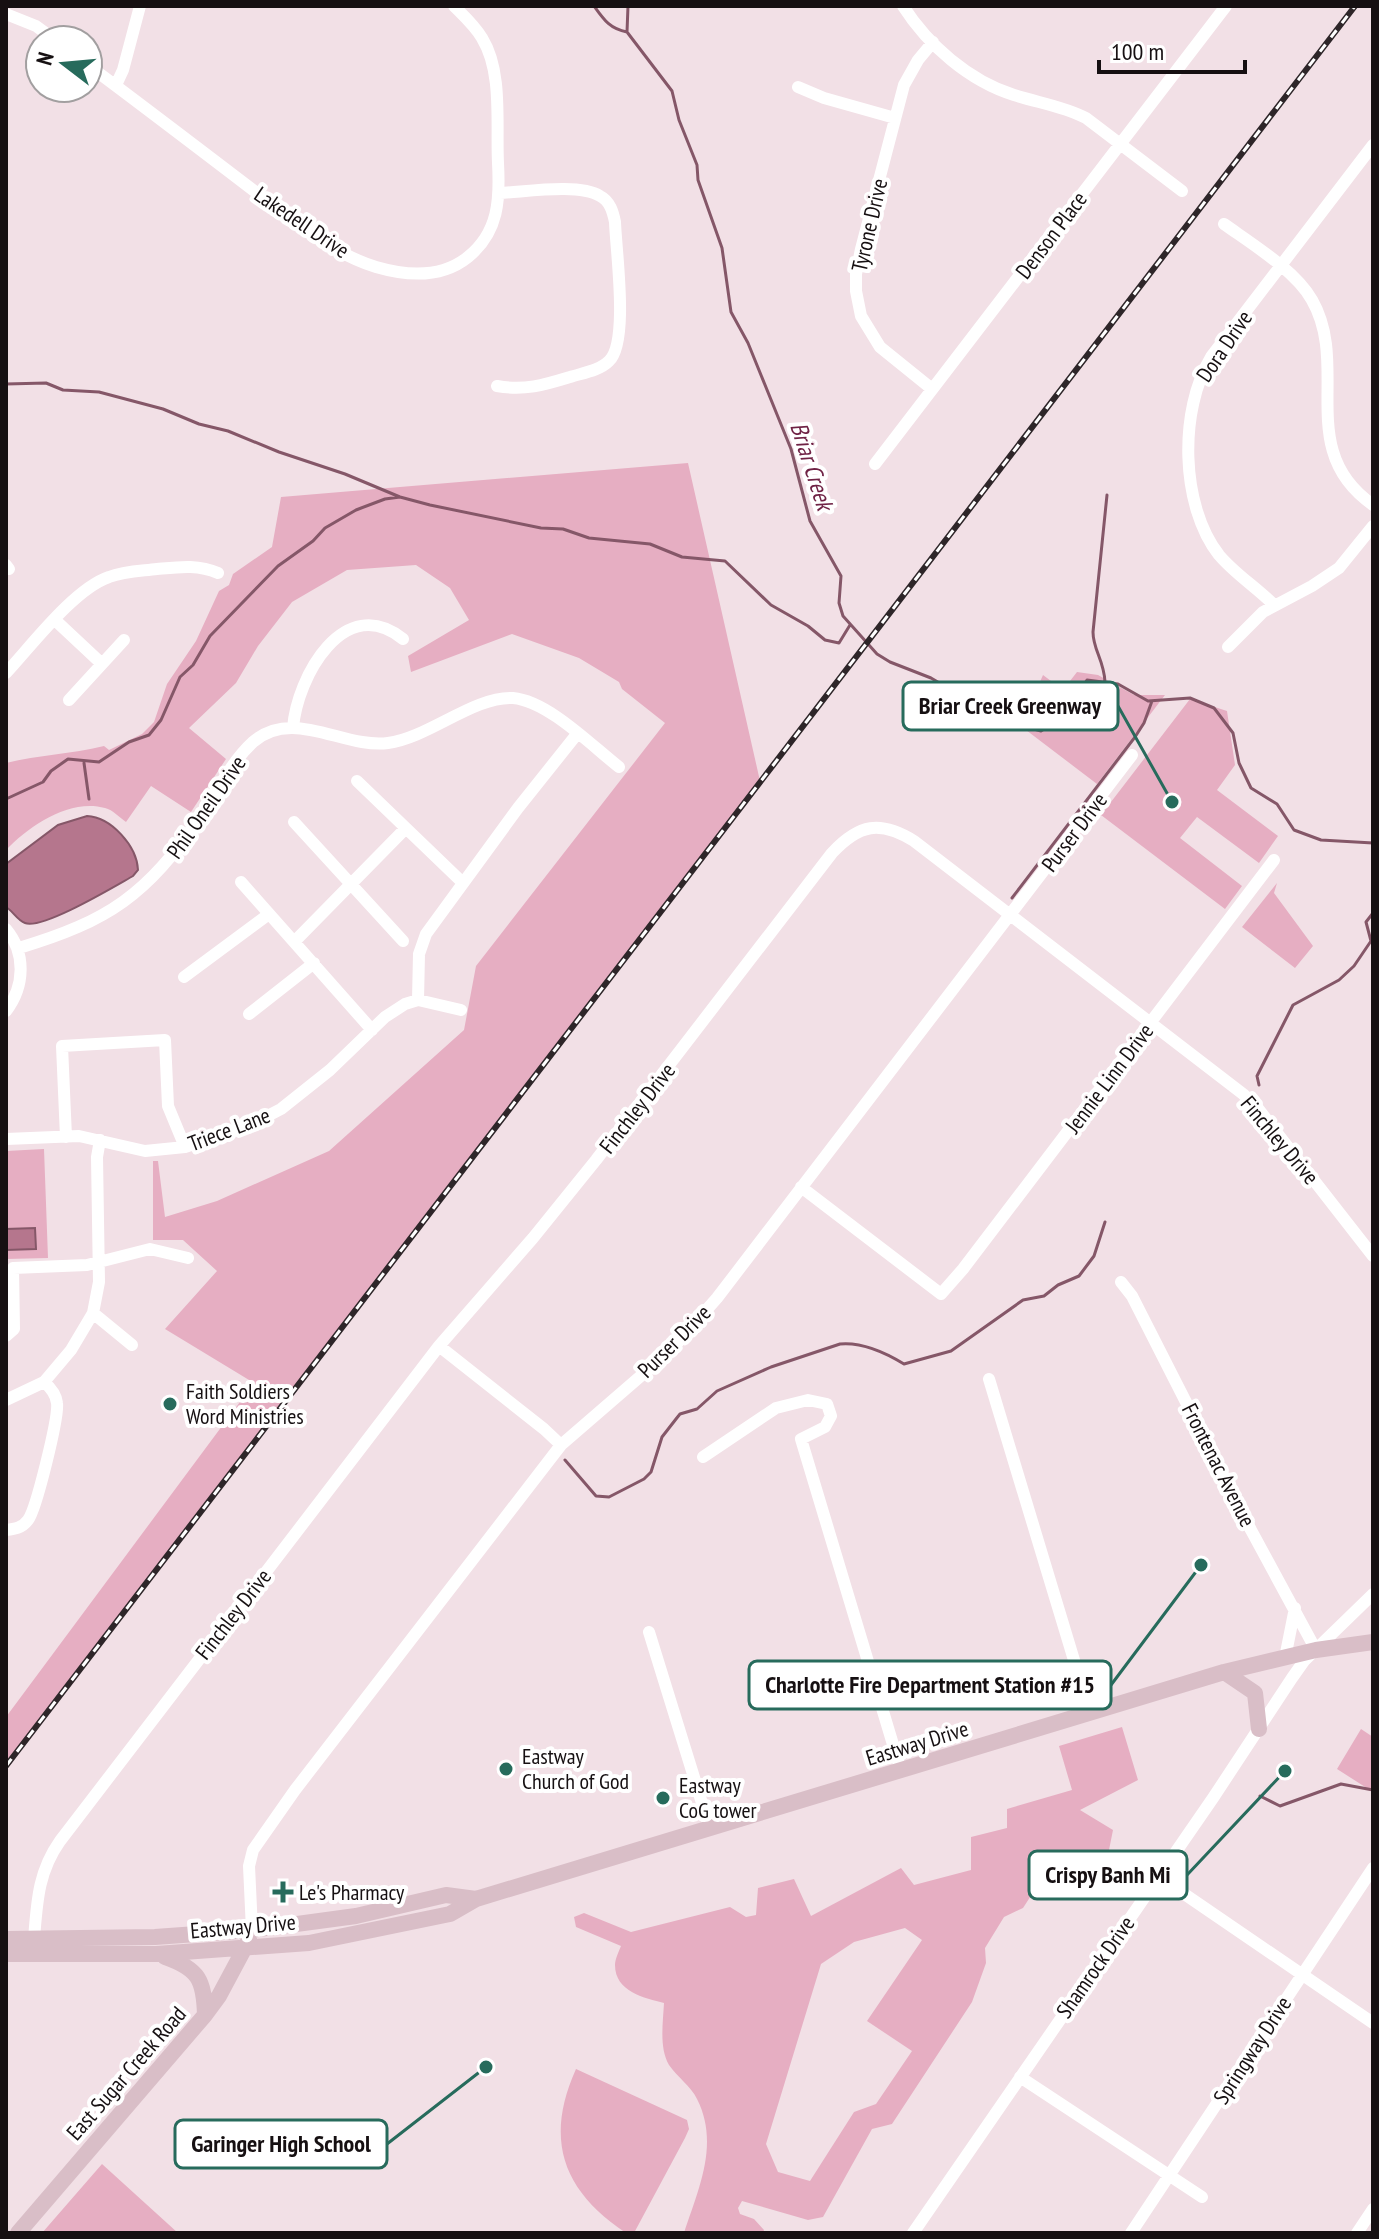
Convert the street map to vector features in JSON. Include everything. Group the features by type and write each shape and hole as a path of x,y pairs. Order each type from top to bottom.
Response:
{"main road":[{"name":"Eastway Drive","path":"6,1954 156,1954 250,1938 446,1895 484,1897 1224,1672 1316,1650 1373,1642"},
{"path":"1224,1672 1255,1693 1259,1729"},
{"name":"Eastway Drive","path":"6,1939 250,1938"},
{"name":"East Sugar Creek Road","path":"18,2233 205,2015 219,1996 250,1938"},
{"path":"156,1954 185,1964 197,1974 204,1990 205,2015"}],"street":[{"path":"116,85 140,6"},
{"name":"Lakedell Drive","path":"104,76 296,222 341,251 375,267 428,274 465,260 486,237 495,219 500,193 492,66 483,40 454,6"},
{"path":"903,6 933,42 976,78 1011,94 1071,110 1121,143 1182,191"},
{"name":"Denson Place","path":"875,464 1226,6"},
{"path":"6,14 31,24"},
{"name":"Tyrone Drive","path":"932,389 880,347 868,331 861,316 856,274 895,118 909,75 933,42"},
{"path":"798,87 824,98 895,118"},
{"name":"Dora Drive","path":"1274,605 1227,564 1202,526 1191,492 1189,428 1193,397 1203,370 1373,145"},
{"path":"497,386 519,389 536,387 601,367 614,355 620,330 615,222 605,200 587,191 500,193"},
{"path":"1224,224 1300,283 1319,314 1325,345 1329,442 1347,481 1373,505"},
{"path":"1228,647 1274,605 1339,568 1373,526"},
{"path":"6,673 87,588 109,577 191,566 218,573"},
{"path":"55,620 102,664"},
{"path":"403,639 386,627 367,625 330,644 308,672 298,698 293,728 358,742 390,743 485,703 513,698 543,708 619,767"},
{"path":"69,700 124,640"},
{"name":"Phil Oneil Drive","path":"19,948 93,921 134,896 177,850 241,756 254,742 277,730 293,728"},
{"path":"461,1010 418,1000 417,967 422,944 437,918 577,734"},
{"name":"Purser Drive","path":"250,1938 249,1866 258,1840 561,1445 672,1349 695,1324 1132,755"},
{"path":"357,781 463,883"},
{"path":"294,822 403,941"},
{"name":"Finchley Drive","path":"34,1939 39,1885 48,1857 439,1346 569,1194 832,853 852,835 878,827 904,835 1256,1106 1373,1256"},
{"path":"295,941 405,829"},
{"name":"Jennie Linn Drive","path":"801,1187 941,1294 1152,1023 1274,860"},
{"path":"241,882 372,1030"},
{"path":"184,977 269,914"},
{"path":"6,929 19,948 20,979 6,1011"},
{"path":"249,1014 314,963"},
{"name":"Triece Lane","path":"6,1139 66,1137 100,1140 145,1151 185,1147 248,1126 281,1109 330,1070 396,1009 418,1000"},
{"path":"66,1137 62,1046 165,1040 168,1106 185,1147"},
{"path":"6,1400 44,1382 71,1350 93,1313 99,1282 97,1157 100,1140"},
{"path":"6,1336 14,1329 13,1268 87,1265 150,1249 188,1258"},
{"name":"Frontenac Avenue","path":"1121,1282 1132,1296 1316,1650"},
{"path":"93,1313 132,1345"},
{"path":"439,1346 561,1445"},
{"path":"989,1379 1090,1713"},
{"path":"6,1530 25,1524 34,1507 57,1410 54,1393 44,1382"},
{"path":"703,1457 776,1408 808,1400 827,1404 831,1416 825,1427 801,1439 901,1771"},
{"name":"Shamrock Drive","path":"913,2233 1292,1678 1373,1594"},
{"path":"1285,1658 1295,1608"},
{"path":"649,1632 710,1829"},
{"name":"Springway Drive","path":"1131,2233 1373,1868"},
{"path":"1158,1876 1373,2023"},
{"path":"1020,2077 1202,2197"},
{"path":"1357,2233 1373,2209"}],"shaded area":[{"path":"688,463 760,781 6,1765 6,1717 254,1383 165,1329 217,1271 183,1240 153,1240 153,1161 158,1161 165,1217 217,1201 329,1151 464,1030 476,966 665,723 622,689 619,682 579,658 512,634 411,672 408,656 469,620 450,588 416,565 347,570 292,602 258,646 236,683 189,728 226,759 191,812 151,786 126,822 105,808 78,807 51,816 6,850 6,763 104,746 109,750 142,734 154,722 167,684 196,641 219,591 229,585 233,574 272,547 281,497"},
{"path":"1077,672 1098,675 1134,695 1165,695 1097,784 1026,730 1019,729 1043,675 1063,690"},
{"path":"1190,699 1227,711 1235,765 1217,790 1278,836 1259,863 1197,817 1180,838 1242,886 1225,909 1101,815"},
{"path":"87,816 105,821 121,834 133,852 138,870 133,876 62,914 34,923 22,922 6,907 6,864 58,825"},
{"path":"1277,883 1274,893 1313,946 1295,968 1242,927"},
{"path":"44,1149 48,1258 6,1259 6,1151"},
{"path":"35,1228 36,1249 6,1250 6,1229"},
{"path":"1122,1727 1138,1780 1080,1810 1113,1830 1109,1850 1088,1867 1060,1851 1023,1908 1004,1917 985,1948 986,1963 972,2002 892,2124 872,2129 823,2217 808,2220 742,2201 738,2208 740,2214 754,2219 764,2230 763,2233 684,2233 707,2150 704,2116 694,2094 666,2058 662,2035 664,2003 625,1988 616,1974 615,1965 621,1946 576,1927 574,1917 584,1913 631,1932 730,1907 746,1917 756,1915 758,1888 794,1879 811,1916 901,1868 914,1885 971,1870 971,1837 1007,1828 1007,1809 1072,1790 1059,1746","holes":["905,1928 922,1940 867,2021 912,2051 876,2104 854,2112 810,2181 778,2172 766,2144 821,1964 854,1942"]},
{"path":"1361,1729 1373,1737 1373,1792 1337,1769"},
{"path":"576,2069 687,2120 689,2129 685,2138 634,2233 626,2233 587,2200 565,2162 561,2119"},
{"path":"102,2164 178,2233 42,2233"}],"waterway":[{"path":"594,6 608,23 627,32"},
{"path":"627,32 628,6"},
{"name":"Briar Creek","path":"627,32 672,91 722,248 731,312 748,343 791,449 810,521 841,576 839,603 843,616 877,654 931,678 1004,721 1041,731 1060,719 1087,680 1118,684 1148,701 1190,698 1214,708 1233,733 1239,763 1251,788 1277,804 1294,830 1321,840 1373,843"},
{"path":"6,384 46,383 63,390 99,392 163,409 345,474 400,497 430,505 541,528 563,529 589,538 650,544 682,557 725,561 771,605 808,626 825,640 839,643 850,625"},
{"path":"1105,682 1093,632 1107,495"},
{"path":"6,799 43,782 51,771 68,759 99,762 129,742 149,735 161,720 180,677 193,665 210,636 278,566 313,541 325,528 356,510 400,497"},
{"path":"1012,898 1135,737 1152,701"},
{"path":"84,763 89,799"},
{"path":"1259,1085 1257,1076 1293,1005 1339,980 1354,966 1371,941 1366,922 1373,913"},
{"path":"565,1460 596,1496 609,1497 644,1479 651,1472 662,1437 680,1414 697,1409 717,1391 771,1367 840,1344 873,1349 904,1364 951,1351 1023,1300 1044,1296 1058,1285 1079,1276 1094,1256 1105,1222"},
{"path":"1260,1796 1280,1806 1341,1784 1373,1790"}],"railway":[{"path":"6,1766 1355,6"}],"place":[{"name":"Briar Creek Greenway","path":"1172,802"},
{"name":"Faith Soldiers Word Ministries","path":"170,1404"},
{"name":"Charlotte Fire Department Station #15","path":"1201,1565"},
{"name":"Eastway Church of God","path":"506,1769"},
{"name":"Crispy Banh Mi","path":"1285,1771"},
{"name":"Eastway CoG tower","path":"663,1798"},
{"name":"Le's Pharmacy","path":"283,1892"},
{"name":"Garinger High School","path":"486,2067"}]}
